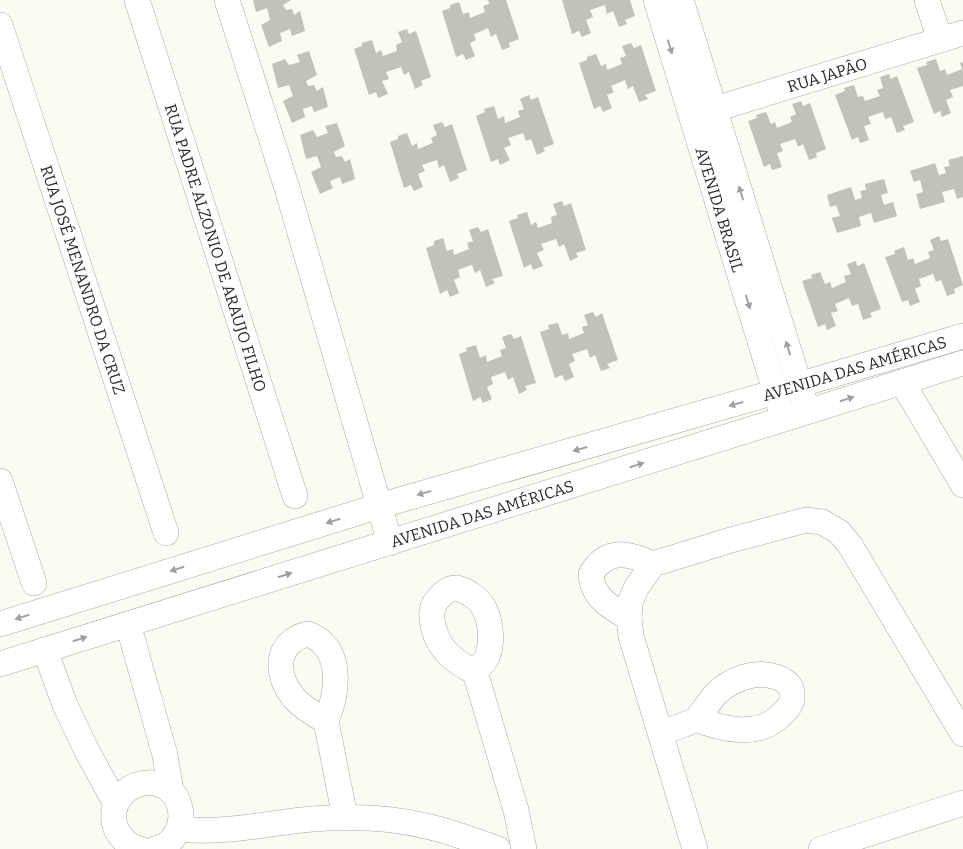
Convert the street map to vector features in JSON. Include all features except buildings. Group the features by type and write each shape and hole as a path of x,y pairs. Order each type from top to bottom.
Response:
{"street":[{"name":"RUA PADRE ALZONIO DE ARAUJO FILHO","path":"137,0 295,496"},
{"path":"227,0 287,188 390,543"},
{"name":"AVENIDA BRASIL","path":"656,0 703,113 808,412"},
{"name":"AVENIDA BRASIL","path":"681,0 703,113 784,419"},
{"path":"927,0 951,37"},
{"name":"RUA JOSÉ MENANDRO DA CRUZ","path":"0,25 166,533"},
{"name":"RUA JAPÂO","path":"703,113 951,37"},
{"name":"AVENIDA DAS AMÉRICAS","path":"0,624 379,506 776,392 963,336"},
{"name":"AVENIDA DAS AMÉRICAS","path":"0,664 963,363"},
{"path":"902,382 963,485"},
{"path":"0,481 34,583"},
{"path":"695,849 632,636 629,618 630,603 636,588 653,564 774,527 806,520 822,522 839,532 850,545 963,734"},
{"path":"240,550 250,587"},
{"path":"629,618 610,608 600,598 591,582 591,574 602,561 612,556 625,554 653,564"},
{"path":"128,624 165,756 171,792"},
{"path":"45,650 69,713 116,804"},
{"path":"475,672 516,810 524,849"},
{"path":"661,732 696,719"},
{"path":"326,720 344,817"},
{"path":"149,845 182,816 179,803 171,792 160,785 147,782 134,785 123,793 116,804 113,817 116,830 124,841 149,845 204,831 268,823 344,817 380,818 426,826 498,849"},
{"path":"821,849 963,803"}]}
